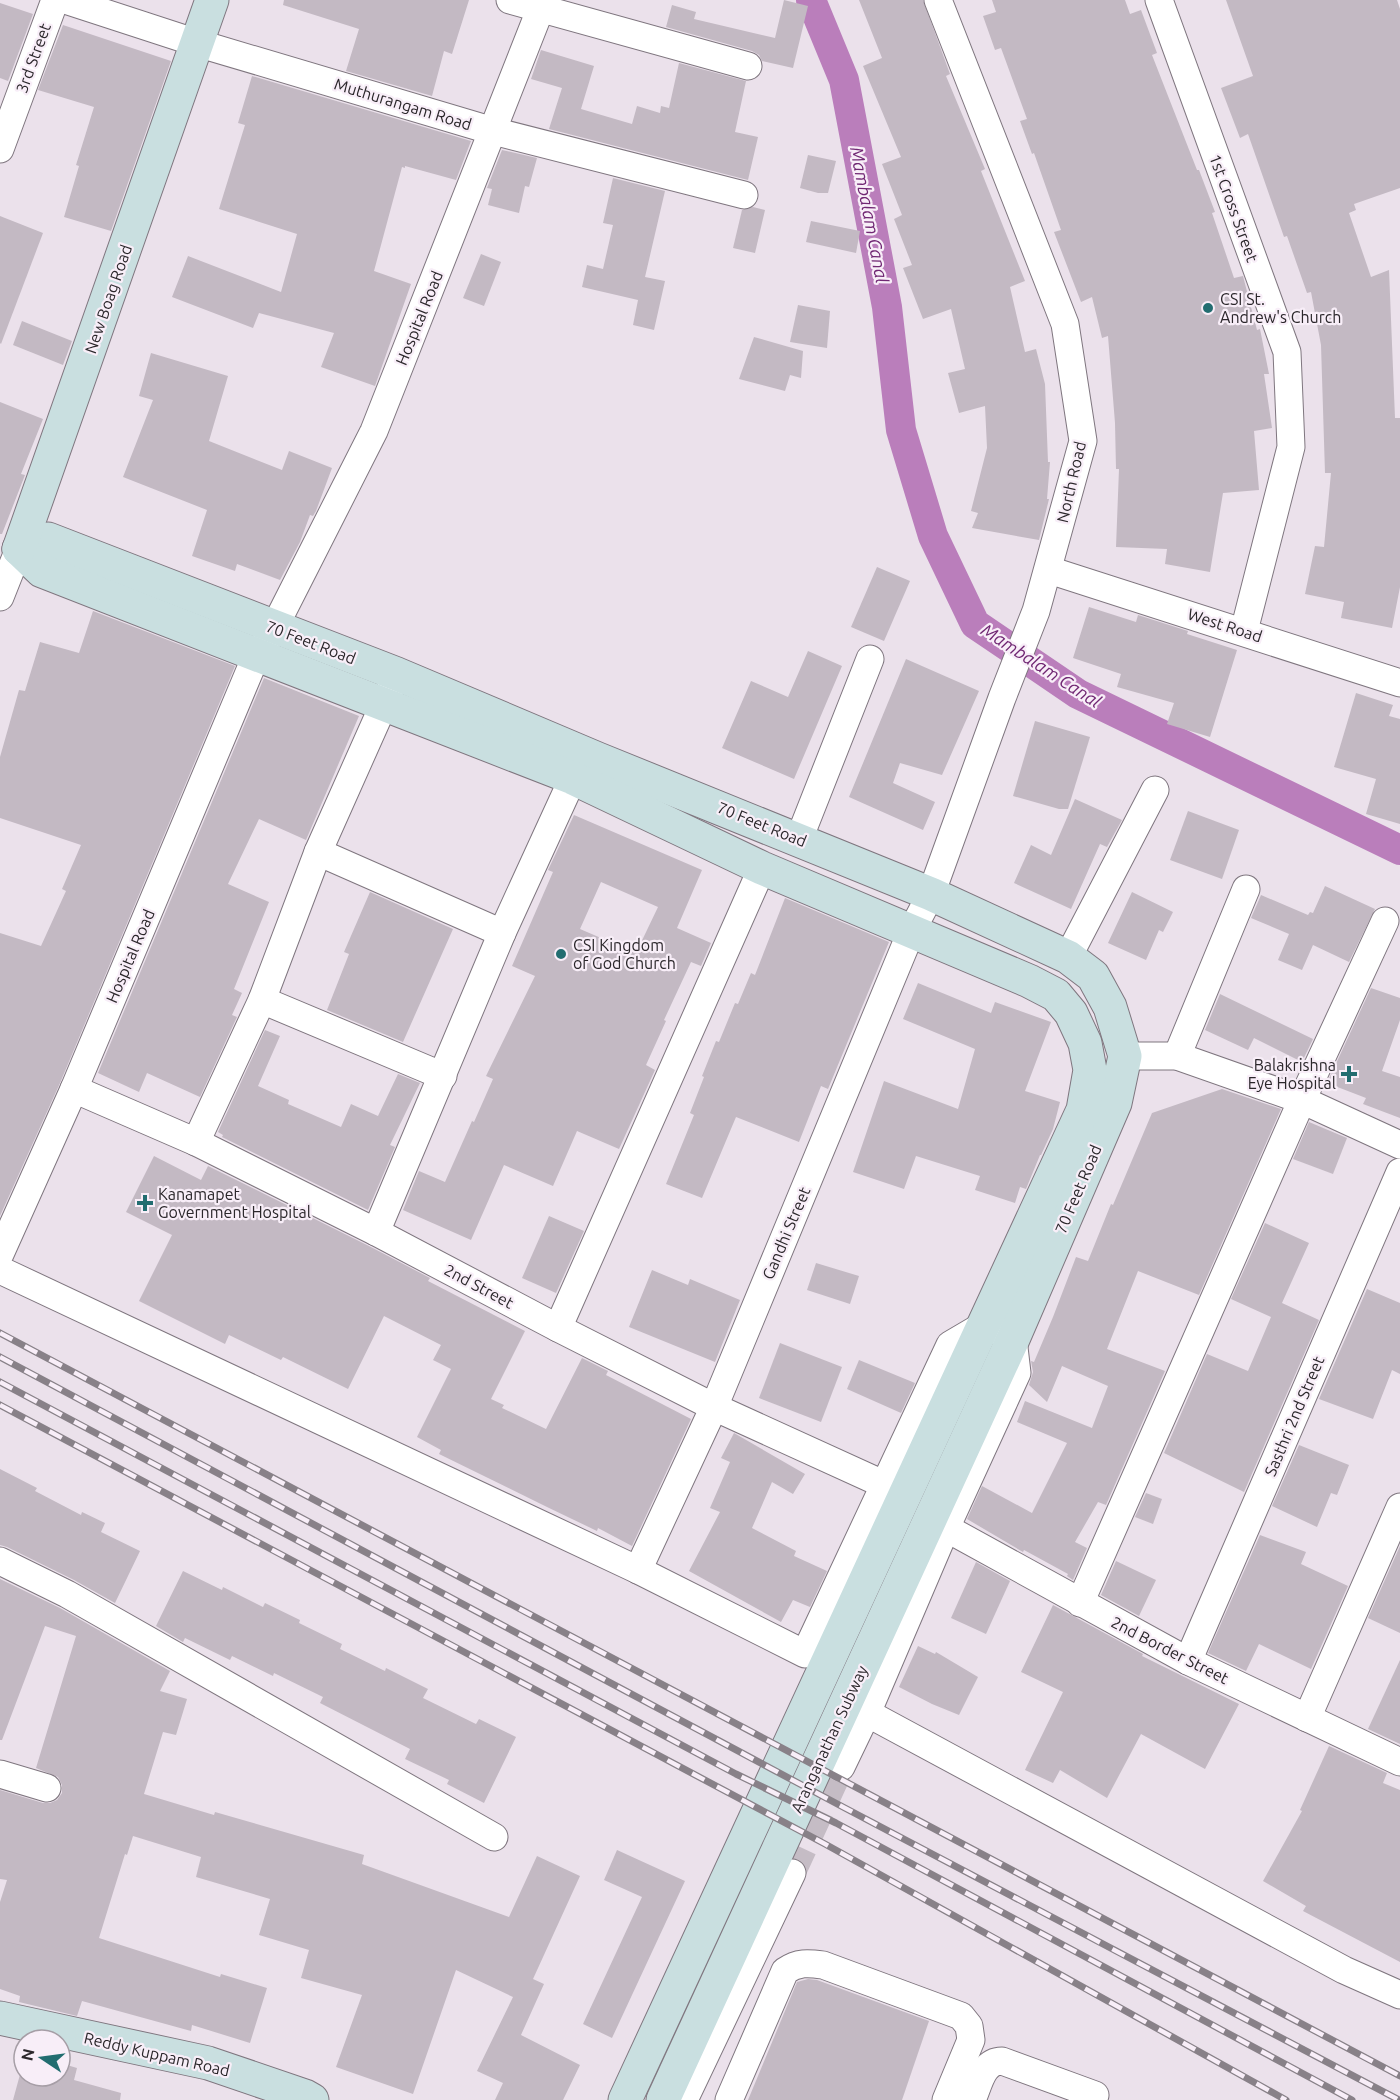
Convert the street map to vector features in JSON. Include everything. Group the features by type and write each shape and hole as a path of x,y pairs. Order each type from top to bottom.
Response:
{"main road":[{"name":"New Boag Road","path":"20,549 212,0"},
{"name":"70 Feet Road","path":"20,549 48,539 397,674 588,755 931,894 1068,957 1093,976 1110,1007 1125,1056 1115,1103 996,1377"},
{"path":"20,549 42,572 573,778 762,868 1029,981 1056,995 1071,1013 1084,1043 1090,1070 1083,1110 625,2100"},
{"name":"Aranganathan Subway","path":"663,2100 996,1377"},
{"name":"Reddy Kuppam Road","path":"0,2018 208,2063 312,2100"}],"street":[{"name":"3rd Street","path":"0,149 55,0"},
{"name":"Muthurangam Road","path":"65,0 197,43 493,131 744,195"},
{"path":"510,0 543,4 748,66"},
{"name":"North Road","path":"931,894 1036,611 1083,441 1065,324 939,0"},
{"name":"1st Cross Street","path":"1159,0 1287,352 1291,447 1244,631"},
{"name":"Hospital Road","path":"0,1254 74,1089 256,656 274,628 374,430 543,4"},
{"name":"New Boag Road","path":"0,597 20,549"},
{"name":"West Road","path":"1049,570 1400,683"},
{"path":"799,839 870,658"},
{"path":"196,1142 262,1000 318,852 397,674"},
{"path":"376,1232 502,933 573,778"},
{"path":"1068,957 1155,790"},
{"path":"318,852 502,933"},
{"path":"558,1328 762,868"},
{"path":"1177,1056 1246,890"},
{"name":"Gandhi Street","path":"638,1570 714,1407 911,932 931,894"},
{"path":"1080,1603 1302,1100 1385,921"},
{"path":"262,1000 443,1076"},
{"path":"1125,1056 1177,1056 1302,1100 1400,1144"},
{"name":"2nd Street","path":"74,1089 196,1142 376,1232 714,1407 883,1484"},
{"name":"Sasthri 2nd Street","path":"1188,1660 1400,1172"},
{"path":"0,1270 638,1570 805,1654 950,1345 984,1326 1013,1339 1017,1373 841,1767"},
{"path":"1307,1719 1400,1507"},
{"name":"2nd Border Street","path":"946,1528 1188,1660 1400,1762"},
{"path":"0,1561 67,1594 494,1837"},
{"path":"867,1713 1344,1970 1400,1995"},
{"path":"0,1774 47,1788"},
{"path":"684,2100 792,1873"},
{"path":"729,2100 785,1971 795,1964 809,1963 823,1965 961,2016 969,2025 971,2040 946,2100"},
{"path":"972,2100 987,2066 993,2061 1002,2061 1099,2098"}],"building":[{"path":"284,0 469,0 452,54 444,51 432,96 346,71 359,29 283,5"},
{"path":"784,0 808,6 793,68 762,61 759,55 752,51 666,27 672,5 696,12 694,19 775,38"},
{"path":"859,0 923,0 950,74 946,76 985,169 981,171 1025,281 1010,287 1025,352 1036,349 1045,384 1048,462 1050,462 1047,499 1049,499 1039,540 972,528 978,513 971,511 987,448 985,406 959,413 948,373 965,369 951,309 923,319 903,268 912,265 894,219 902,215 882,164 901,157 863,66 882,58"},
{"path":"992,0 1125,0 1130,14 1141,10 1157,53 1152,55 1215,212 1212,213 1234,278 1243,276 1257,330 1260,329 1269,374 1264,374 1272,428 1254,431 1259,490 1223,493 1210,572 1165,564 1167,549 1116,547 1119,469 1116,469 1108,336 1102,338 1092,297 1081,302 1054,232 1061,230 1034,153 1032,154 1020,121 1027,119 1001,48 995,50 983,16 996,12"},
{"path":"1226,0 1397,0 1400,9 1400,188 1354,204 1356,210 1349,213 1371,277 1389,270 1395,418 1400,418 1400,587 1392,628 1341,618 1344,602 1305,594 1315,546 1324,547 1331,473 1325,473 1321,345 1311,292 1307,293 1287,236 1284,237 1248,134 1240,138 1221,88 1253,76"},
{"path":"0,3 33,14 8,81 0,78"},
{"path":"63,25 171,61 111,231 64,217 79,166 76,165 94,107 38,90"},
{"path":"541,50 594,66 581,109 632,124 637,106 660,113 661,106 669,108 679,63 746,81 735,132 758,137 748,180 549,129 562,88 531,79"},
{"path":"252,76 471,141 456,180 402,167 374,271 411,284 375,386 321,367 334,333 259,313 253,328 172,297 188,256 281,292 297,234 219,209 245,125 238,123"},
{"path":"502,150 537,158 529,187 525,186 519,213 488,205 492,189 487,188"},
{"path":"808,155 836,161 828,193 800,188"},
{"path":"613,178 665,191 645,277 665,281 654,330 633,325 638,300 582,287 587,265 603,269 613,225 603,223"},
{"path":"753,207 765,210 755,253 733,248 742,210"},
{"path":"0,216 43,233 1,344 0,343"},
{"path":"811,221 860,231 856,253 806,242"},
{"path":"481,254 501,262 484,306 463,298"},
{"path":"798,305 830,311 827,348 790,342"},
{"path":"22,321 72,341 63,365 13,345"},
{"path":"754,337 803,351 801,378 790,375 785,391 739,379"},
{"path":"151,353 228,376 209,441 282,470 289,451 332,468 316,511 313,516 310,515 300,542 280,580 237,564 235,571 192,556 207,510 123,477 153,400 139,396"},
{"path":"0,402 43,419 21,474 25,475 2,534 0,534"},
{"path":"877,567 910,581 884,641 851,627"},
{"path":"1089,607 1136,622 1138,615 1237,650 1210,737 1167,724 1174,703 1117,687 1121,674 1073,658"},
{"path":"93,611 235,666 60,1083 0,1216 0,933 41,946 66,891 62,889 81,845 0,818 0,757 19,690 25,691 40,642 79,653"},
{"path":"808,651 842,666 794,779 722,748 751,681 788,697"},
{"path":"906,659 979,691 942,775 900,763 893,783 935,802 923,830 849,797"},
{"path":"264,678 359,716 306,840 259,819 228,884 269,902 234,989 242,993 232,1015 237,1017 200,1097 147,1073 139,1092 98,1073"},
{"path":"1356,693 1393,705 1389,716 1400,719 1400,824 1366,814 1376,779 1334,767"},
{"path":"1035,721 1090,737 1068,809 1059,809 1013,796"},
{"path":"1075,799 1122,820 1107,847 1100,844 1071,909 1014,883 1031,845 1051,855"},
{"path":"1188,811 1239,830 1222,879 1170,860"},
{"path":"574,815 702,870 677,928 711,943 701,966 691,962 664,1020 666,1021 646,1065 655,1070 619,1149 577,1131 553,1186 504,1165 471,1240 403,1210 419,1171 445,1182 493,1079 486,1076 535,976 512,966 553,872 548,870","holes":["601,882 658,907 636,953 580,929"]},
{"path":"1325,886 1375,909 1349,962 1313,945 1302,970 1278,960 1289,934 1251,918 1261,895 1308,915 1310,912 1313,913"},
{"path":"370,892 453,929 403,1042 327,1010 349,954 344,952"},
{"path":"1132,892 1173,912 1163,932 1159,930 1146,960 1108,943"},
{"path":"785,898 889,942 828,1089 821,1086 799,1142 736,1117 702,1198 666,1184 694,1115 690,1113 716,1041 719,1042 735,1003 738,1004 751,973 755,975"},
{"path":"918,983 991,1013 995,1002 1051,1022 1025,1091 1060,1102 1053,1129 1026,1189 1020,1187 1015,1203 975,1190 980,1176 916,1156 904,1189 853,1172 884,1081 958,1109 975,1049 903,1019"},
{"path":"1371,988 1400,998 1400,1020 1382,1071 1400,1077 1400,1118 1363,1104 1366,1098 1327,1083"},
{"path":"1220,994 1313,1039 1302,1062 1254,1038 1248,1050 1205,1030"},
{"path":"265,1030 280,1036 258,1086 289,1100 288,1104 341,1127 351,1104 378,1116 398,1074 420,1083 390,1145 395,1147 368,1210 222,1137 223,1135 218,1132"},
{"path":"1222,1089 1281,1109 1199,1295 1138,1271 1107,1349 1165,1371 1106,1505 1098,1502 1075,1542 1087,1548 1073,1580 1067,1576 1068,1574 1024,1550 1023,1552 967,1519 982,1486 1032,1513 1067,1443 1017,1422 1025,1401 1092,1428 1108,1386 1062,1366 1047,1402 1029,1385 1033,1372 1031,1361 1034,1362 1076,1257 1088,1261 1152,1113"},
{"path":"1309,1122 1347,1138 1333,1174 1293,1159"},
{"path":"154,1156 201,1180 208,1166 369,1246 430,1278 428,1281 525,1331 491,1399 504,1405 502,1408 546,1429 582,1358 608,1371 606,1375 691,1419 632,1546 439,1454 441,1450 417,1437 451,1369 433,1360 441,1345 384,1316 348,1389 283,1357 281,1360 229,1335 225,1344 139,1301 172,1235 126,1212"},
{"path":"549,1216 584,1231 556,1293 522,1278"},
{"path":"1265,1223 1309,1243 1282,1303 1319,1320 1244,1492 1164,1453 1207,1354 1248,1371 1271,1317 1231,1299"},
{"path":"816,1263 859,1276 850,1304 807,1290"},
{"path":"652,1270 688,1285 690,1279 740,1300 715,1362 629,1327"},
{"path":"1367,1289 1400,1303 1400,1374 1392,1370 1373,1419 1319,1399"},
{"path":"780,1343 842,1367 821,1422 759,1398"},
{"path":"859,1360 915,1383 901,1413 847,1389"},
{"path":"734,1433 805,1474 793,1494 772,1482 752,1528 796,1551 794,1556 827,1571 810,1607 793,1600 781,1622 689,1571 720,1512 710,1508 730,1462 721,1458"},
{"path":"1299,1445 1349,1465 1337,1495 1331,1493 1317,1527 1272,1506"},
{"path":"0,1469 37,1488 35,1491 81,1515 82,1512 105,1523 101,1532 140,1551 115,1603 74,1580 0,1545"},
{"path":"1146,1493 1162,1499 1153,1524 1135,1517"},
{"path":"1260,1535 1306,1552 1301,1564 1348,1586 1311,1669 1259,1644 1246,1671 1208,1653"},
{"path":"1400,1546 1400,1633 1368,1618"},
{"path":"1116,1561 1156,1580 1139,1616 1101,1595"},
{"path":"976,1562 1010,1581 986,1634 951,1618"},
{"path":"183,1571 222,1590 223,1587 263,1607 265,1603 300,1620 299,1623 342,1644 340,1649 428,1689 423,1698 476,1724 479,1719 516,1737 484,1803 447,1784 449,1780 405,1759 410,1749 320,1703 323,1697 232,1656 230,1660 185,1638 183,1642 156,1626"},
{"path":"0,1579 60,1608 170,1671 160,1691 187,1699 176,1735 163,1732 144,1794 364,1855 362,1864 509,1917 537,1856 580,1876 533,1979 544,1984 521,2035 580,2065 563,2100 495,2100 503,2083 477,2071 513,1997 456,1970 413,2094 336,2067 362,1995 301,1978 309,1950 259,1935 270,1899 196,1877 201,1857 133,1836 127,1855 125,1854 99,1938 220,1977 221,1974 267,1988 250,2043 192,2025 191,2031 82,2001 77,2016 19,2002 20,1996 0,1989 0,1902 7,1880 0,1879 0,1790 43,1803 57,1800 62,1793 62,1785 58,1777 36,1768 76,1636 45,1626 2,1740 0,1740"},
{"path":"1053,1605 1143,1654 1142,1656 1239,1704 1205,1769 1141,1734 1107,1798 1060,1770 1053,1783 1025,1770 1063,1692 1021,1672"},
{"path":"918,1646 935,1654 936,1652 978,1677 959,1715 899,1687"},
{"path":"1400,1660 1400,1744 1368,1729"},
{"path":"1329,1746 1387,1773 1383,1783 1400,1790 1400,1962 1303,1911 1306,1906 1263,1881 1302,1811 1300,1810"},
{"path":"617,1850 685,1881 612,2038 583,2024 642,1897 604,1880"},
{"path":"808,1979 817,1980 929,2021 902,2100 748,2100 797,1982"},
{"path":"72,2067 77,2068 74,2080 121,2093 120,2100 13,2100 16,2088 72,2088"}],"waterway":[{"name":"Mambalam Canal","path":"811,0 844,80 887,307 901,430 933,536 975,624 1078,694 1400,850"}],"tunnel":[{"path":"792,1873 841,1767"}],"railway":[{"path":"0,1333 1400,2076"},
{"path":"0,1357 843,1807 1399,2100"},
{"path":"0,1382 736,1774 836,1823 1352,2100"},
{"path":"0,1405 825,1844 1286,2100"}],"place":[{"name":"CSI St. Andrew's Church","path":"1208,308"},
{"name":"CSI Kingdom of God Church","path":"561,954"},
{"name":"Balakrishna Eye Hospital","path":"1349,1074"},
{"name":"Kanamapet Government Hospital","path":"145,1203"}]}
